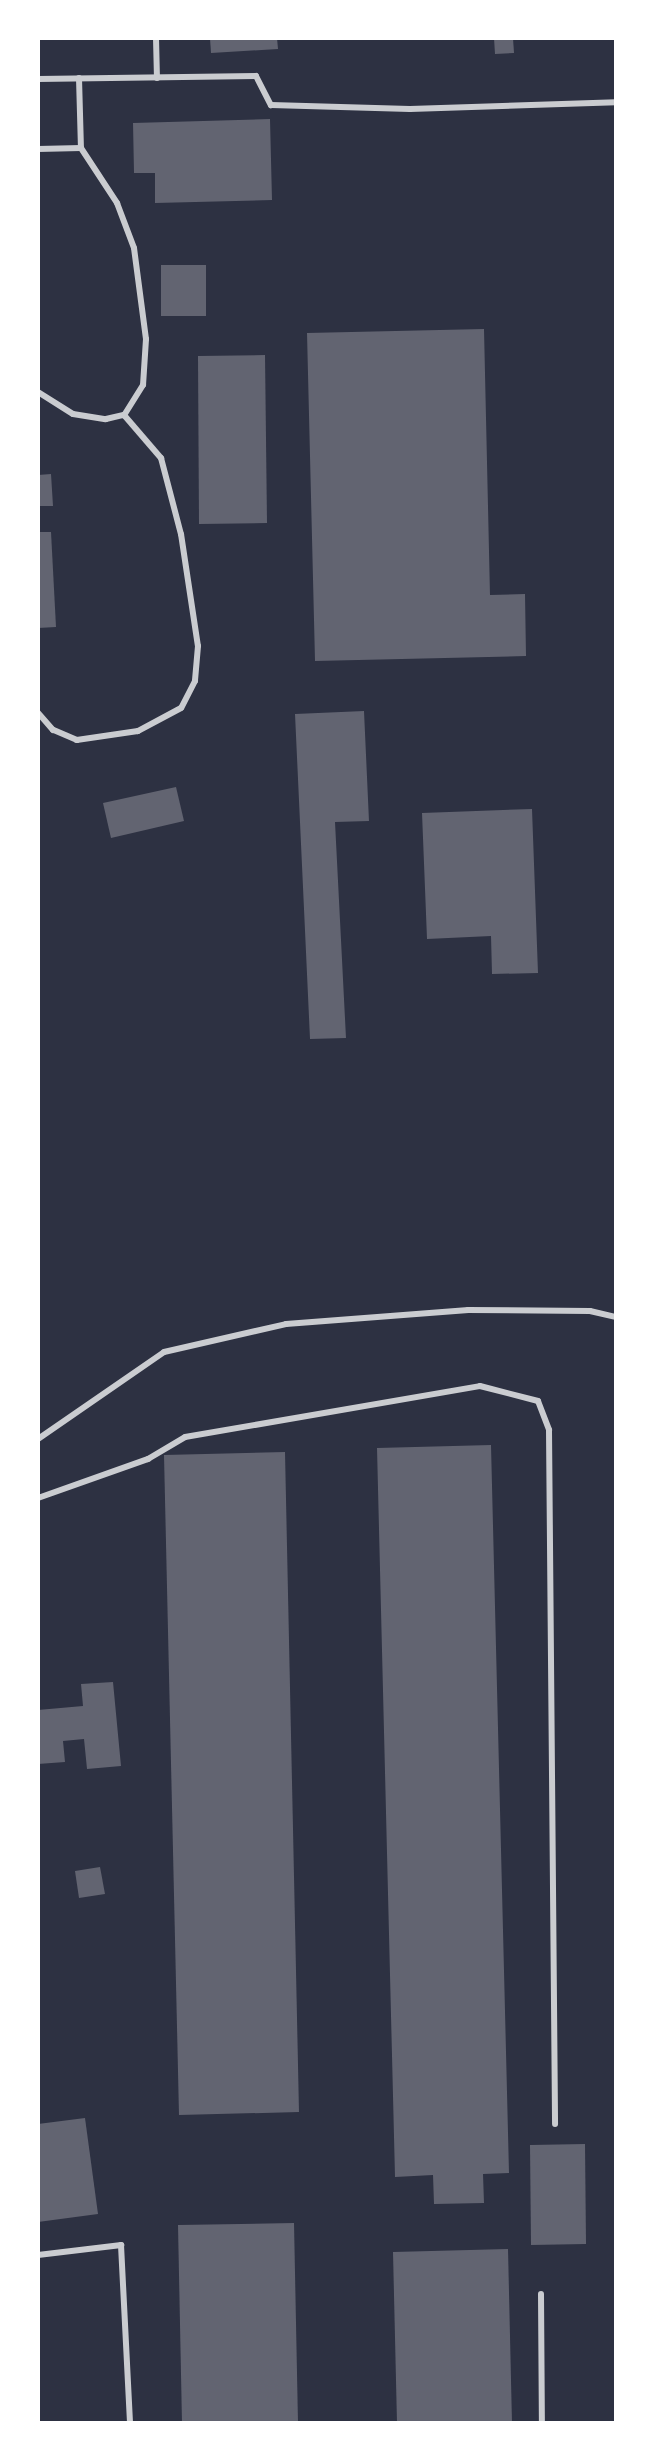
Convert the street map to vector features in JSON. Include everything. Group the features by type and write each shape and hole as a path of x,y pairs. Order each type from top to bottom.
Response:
{"lane":[{"path":"156,38 157,78"},
{"path":"38,79 256,76 271,105 410,109 616,102"},
{"path":"38,392 73,414 106,419 124,415 143,385 146,339 134,248 117,203 81,148 79,78"},
{"path":"38,149 81,148"},
{"path":"38,713 63,735 115,738 181,708 195,681 198,646 181,534 161,458 124,415"},
{"path":"38,1439 164,1352 286,1324 468,1310 590,1311 616,1317"},
{"path":"38,1498 148,1459 185,1437 480,1386 538,1401 549,1430 555,2124"},
{"path":"38,2255 121,2245 130,2423"},
{"path":"541,2294 542,2423"}],"building":[{"path":"210,38 277,38 278,49 211,53"},
{"path":"494,38 513,38 514,53 495,54"},
{"path":"270,119 272,200 155,203 155,173 134,173 133,123"},
{"path":"161,265 206,265 206,316 161,316"},
{"path":"484,329 490,595 525,594 526,656 315,661 307,333"},
{"path":"265,355 267,523 199,524 198,356"},
{"path":"51,474 53,506 38,506 38,475"},
{"path":"38,532 51,532 56,627 38,628"},
{"path":"364,711 369,821 335,822 346,1038 310,1039 295,714"},
{"path":"176,787 184,821 111,838 103,803"},
{"path":"532,809 538,973 492,974 491,936 427,939 422,813"},
{"path":"491,1445 509,2173 483,2174 484,2203 434,2204 433,2175 395,2177 377,1448"},
{"path":"285,1452 299,2112 179,2115 164,1455"},
{"path":"113,1682 121,1766 87,1769 84,1739 63,1741 65,1762 38,1764 38,1710 83,1706 81,1684"},
{"path":"100,1867 105,1894 79,1898 75,1871"},
{"path":"85,2118 98,2214 38,2222 38,2124"},
{"path":"585,2144 586,2244 531,2245 530,2145"},
{"path":"294,2223 298,2423 182,2423 178,2225"},
{"path":"508,2249 512,2423 397,2423 393,2252"}]}
